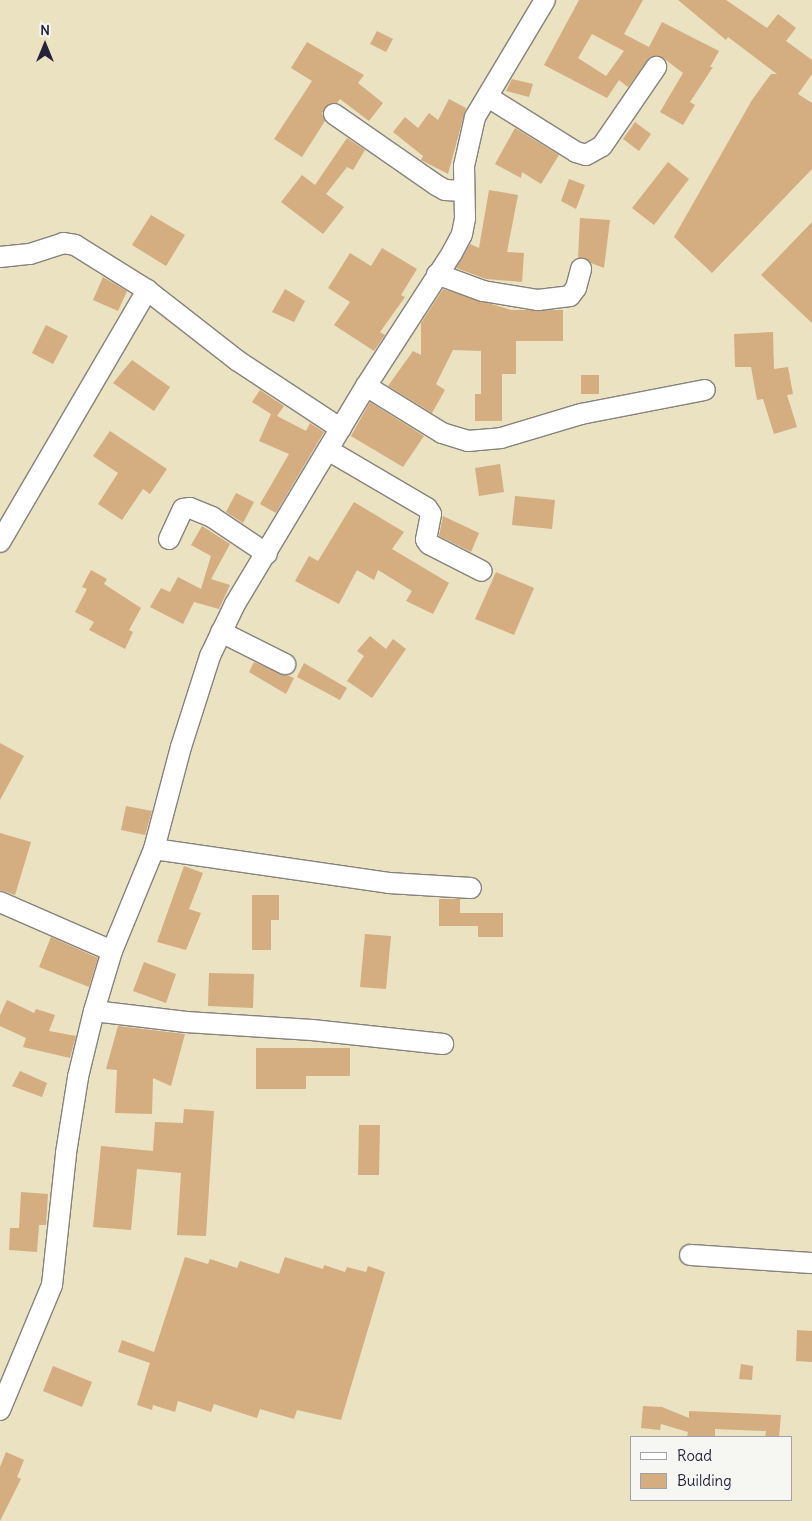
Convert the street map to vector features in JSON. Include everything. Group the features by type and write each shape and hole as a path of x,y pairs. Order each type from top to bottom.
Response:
{"street":[{"path":"0,1410 52,1285 69,1134 78,1077 94,1011 112,951 154,849 181,747 221,632 366,386 462,234 468,138 475,118 545,0"},
{"path":"488,97 586,155 602,146 656,67"},
{"path":"334,114 436,185 446,190 464,191"},
{"path":"0,258 30,254 63,243 75,245 147,290 238,361 341,429"},
{"path":"437,274 484,291 538,300 570,296 576,288 581,269"},
{"path":"0,542 147,290"},
{"path":"366,386 442,433 468,441 501,438 581,414 705,390"},
{"path":"328,450 427,508 431,514 426,540 429,544 482,571"},
{"path":"169,539 183,509 190,508 212,518 267,554"},
{"path":"221,632 285,664"},
{"path":"154,849 389,883 471,888"},
{"path":"0,902 112,951"},
{"path":"94,1011 443,1044"},
{"path":"690,1255 812,1263"}],"building":[{"path":"579,0 643,0 624,34 649,47 662,22 719,51 710,67 713,67 690,102 695,105 683,125 660,112 683,73 662,57 650,57 628,87 619,80 607,98 544,65","holes":["592,34 624,51 606,76 578,58"]},
{"path":"678,0 726,0 767,28 778,14 796,28 786,41 812,60 812,74 798,94 812,103 812,169 712,273 674,237 752,100 771,74 777,74 728,37 726,40"},
{"path":"377,31 393,39 386,52 370,44"},
{"path":"307,42 364,75 358,83 383,103 369,121 340,99 337,103 329,104 322,113 325,121 302,157 274,139 312,81 291,68"},
{"path":"512,79 533,84 529,97 506,91"},
{"path":"449,99 466,108 448,174 421,160 423,156 393,132 405,117 418,128 429,113 438,120"},
{"path":"635,122 651,134 639,151 623,139"},
{"path":"515,128 559,155 541,184 522,172 521,178 495,164"},
{"path":"347,138 365,150 353,170 347,167 326,194 344,207 323,234 281,202 302,175 315,185"},
{"path":"668,162 689,179 654,225 632,208"},
{"path":"569,179 585,185 576,209 561,201"},
{"path":"489,190 518,195 507,252 524,253 522,282 486,279 456,268 470,244 479,248"},
{"path":"151,215 185,235 166,266 132,245"},
{"path":"580,218 610,220 604,268 578,258"},
{"path":"812,222 812,323 761,275"},
{"path":"382,248 417,269 401,295 405,297 380,332 385,335 374,351 334,325 350,302 328,288 350,253 371,266"},
{"path":"103,277 127,291 118,311 93,300"},
{"path":"285,289 305,301 294,322 272,312"},
{"path":"443,289 511,310 563,310 563,341 516,341 516,374 502,374 502,421 475,421 475,394 481,394 481,351 453,350 436,384 445,390 432,413 388,386 413,351 421,355 421,323"},
{"path":"46,325 68,336 53,364 32,353"},
{"path":"773,332 774,369 788,367 793,394 787,395 797,427 774,434 763,399 757,400 751,367 735,367 734,334"},
{"path":"132,360 170,387 154,411 113,383"},
{"path":"581,375 599,375 599,394 581,394"},
{"path":"260,390 284,406 277,416 306,431 310,423 324,432 276,513 260,504 289,454 259,441 271,414 252,402"},
{"path":"370,402 424,436 403,467 351,436"},
{"path":"110,431 167,469 150,494 143,489 122,520 98,504 118,473 93,456"},
{"path":"500,464 504,492 479,496 475,468"},
{"path":"236,493 254,502 243,523 226,512"},
{"path":"515,496 555,500 552,529 512,525"},
{"path":"354,502 404,532 392,549 449,583 433,614 406,601 412,591 378,570 374,580 357,570 339,604 295,581 309,556 318,561"},
{"path":"443,516 479,533 471,552 439,536"},
{"path":"202,526 230,544 211,579 230,585 219,609 194,602 183,624 150,607 161,588 170,592 178,577 201,589 211,556 191,545"},
{"path":"91,570 107,579 104,584 141,608 129,630 133,632 125,649 89,630 94,622 75,612 87,589 82,587"},
{"path":"496,572 534,588 514,635 475,619"},
{"path":"370,636 386,649 393,639 406,649 372,698 347,681 364,656 357,651"},
{"path":"254,662 294,678 286,694 249,672"},
{"path":"304,663 347,688 340,700 297,677"},
{"path":"0,743 24,756 0,800"},
{"path":"126,806 152,811 145,835 121,830"},
{"path":"0,833 31,842 15,895 0,890"},
{"path":"184,866 203,873 189,909 201,913 186,950 157,942"},
{"path":"252,895 279,895 279,920 271,920 271,950 252,950"},
{"path":"439,899 460,899 460,913 503,913 503,937 478,937 478,926 439,926"},
{"path":"365,934 391,936 386,989 360,987"},
{"path":"51,937 98,958 89,987 39,967"},
{"path":"144,962 176,974 166,1003 133,991"},
{"path":"209,973 254,974 253,1008 208,1006"},
{"path":"7,1000 34,1013 36,1009 55,1015 49,1031 76,1036 70,1058 23,1047 26,1038 0,1026 0,1015"},
{"path":"118,1026 185,1034 171,1086 153,1078 152,1114 115,1113 117,1070 106,1069"},
{"path":"256,1048 350,1048 350,1076 306,1076 306,1089 256,1089"},
{"path":"20,1071 47,1083 42,1097 12,1086"},
{"path":"184,1109 214,1111 206,1236 177,1235 181,1173 137,1169 131,1230 93,1227 101,1146 153,1151 155,1122 183,1123"},
{"path":"359,1125 380,1125 379,1175 358,1175"},
{"path":"21,1192 48,1194 46,1225 39,1225 37,1252 9,1250 10,1228 19,1228"},
{"path":"185,1257 208,1264 210,1259 237,1268 240,1261 279,1274 285,1257 323,1269 324,1265 345,1272 347,1267 366,1272 368,1266 385,1272 341,1420 297,1410 294,1419 260,1409 257,1418 214,1404 211,1412 178,1401 175,1412 153,1405 152,1410 137,1405 150,1363 118,1352 122,1340 154,1352"},
{"path":"797,1330 812,1331 812,1362 796,1361"},
{"path":"741,1364 753,1366 752,1380 739,1379"},
{"path":"53,1366 92,1382 82,1407 43,1391"},
{"path":"643,1406 662,1407 689,1418 689,1411 781,1415 779,1436 765,1436 766,1431 715,1429 715,1436 687,1436 688,1432 661,1424 660,1430 641,1428"},
{"path":"6,1452 24,1460 17,1477 21,1479 0,1521 0,1467"}]}
